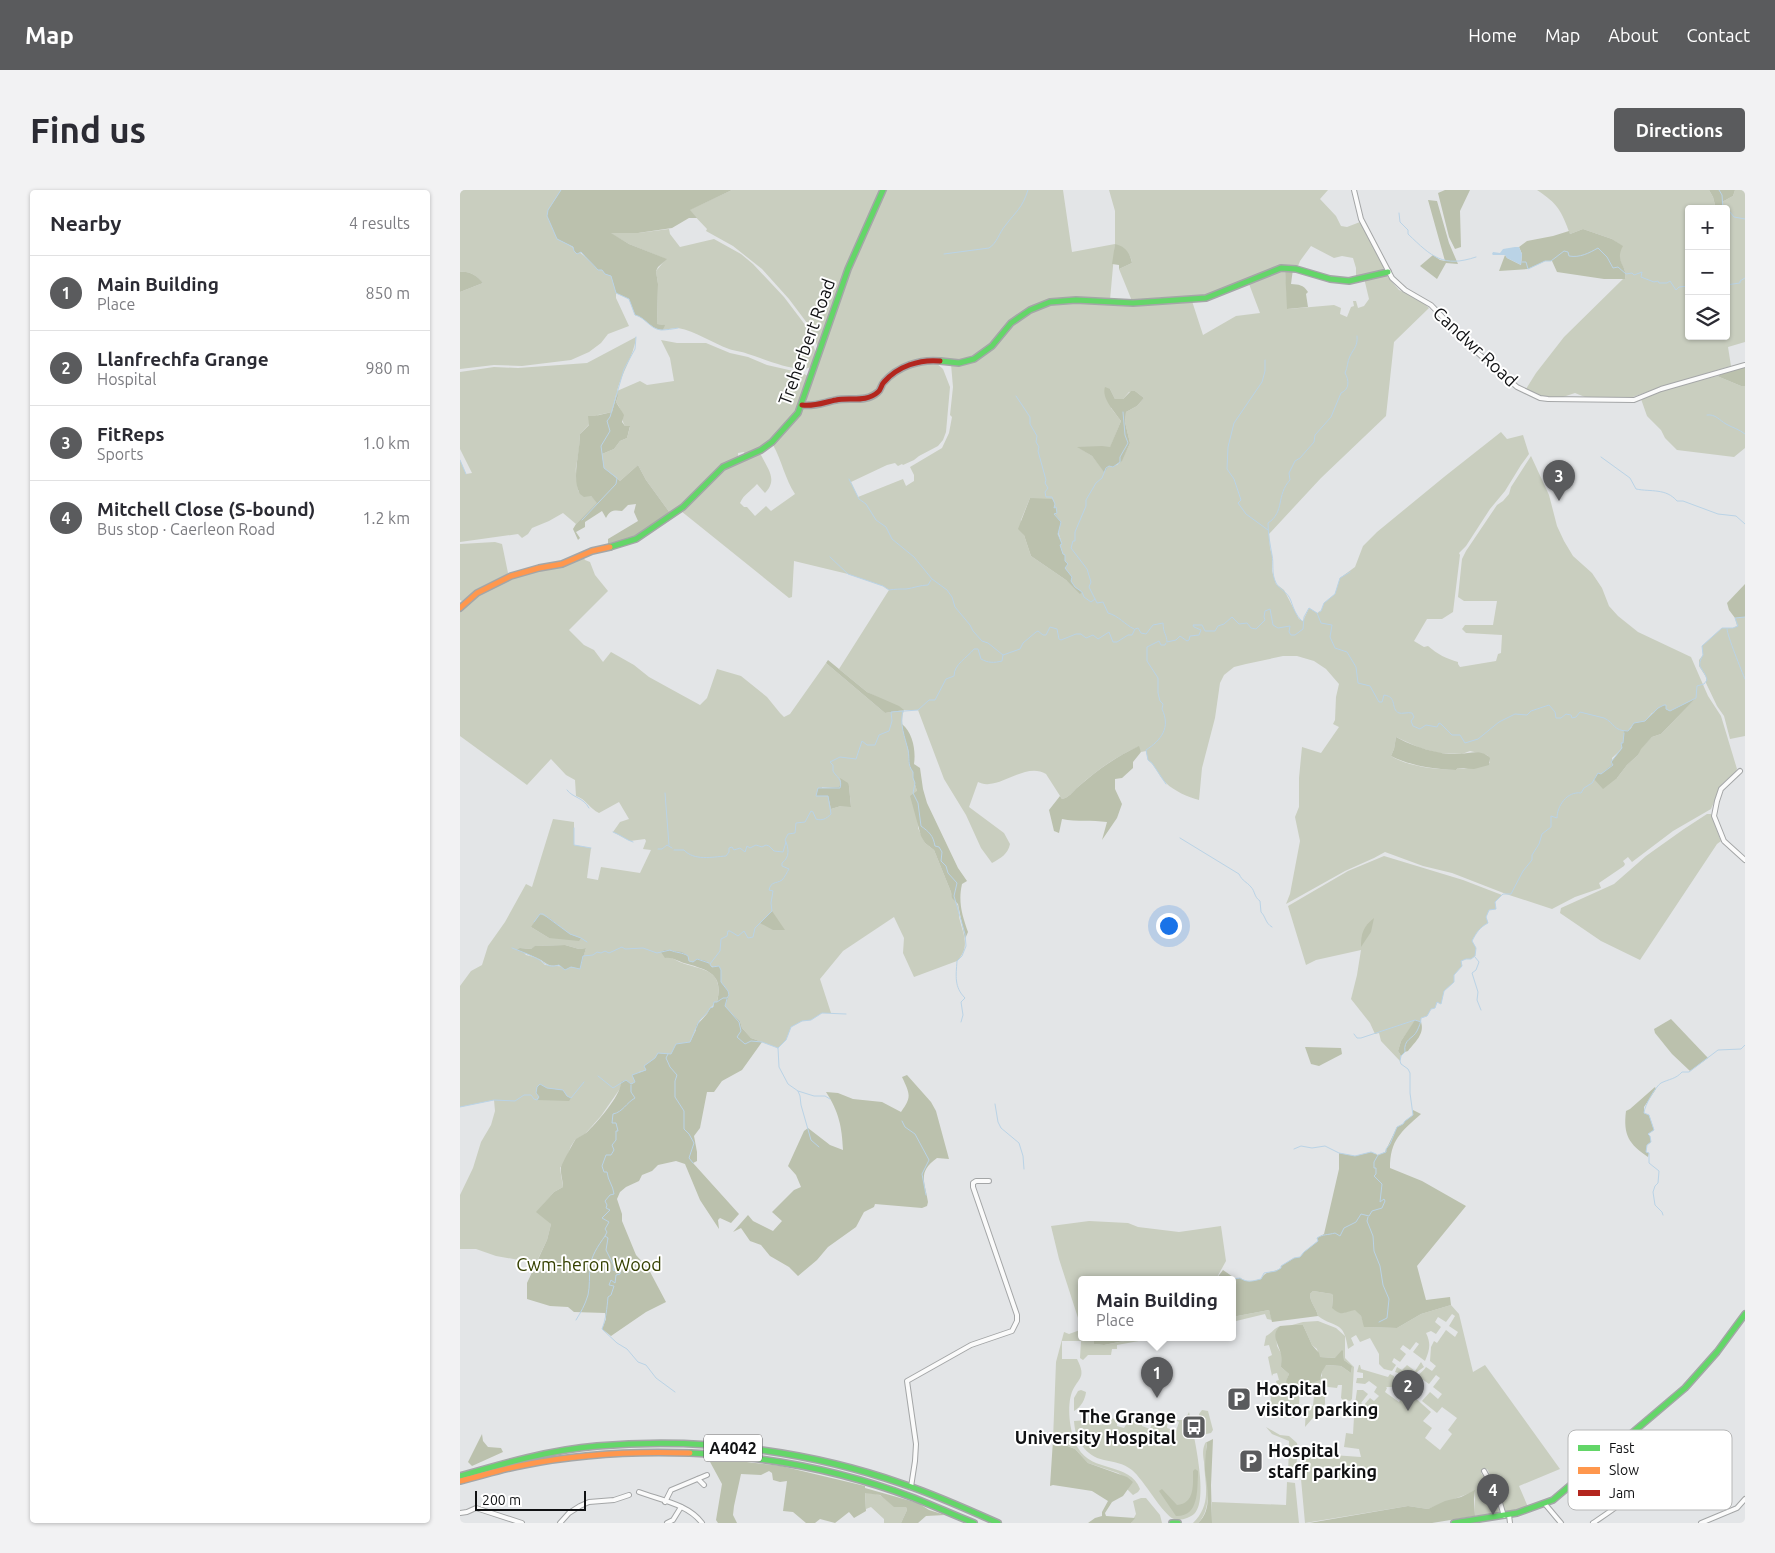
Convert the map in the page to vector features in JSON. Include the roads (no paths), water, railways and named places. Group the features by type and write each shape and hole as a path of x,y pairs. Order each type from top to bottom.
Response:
{"main road":[{"name":"Treherbert Road","path":"460,608 477,593 511,576 562,564 592,551 630,542 643,536 683,507 723,467 761,450 772,442 798,413 802,405 818,352 845,276 883,190"},
{"path":"802,405 809,406 839,399 856,400 866,398 878,392 884,382 900,368 916,362 931,360 959,363 974,359 992,346 1011,323 1030,310 1050,302 1076,300 1133,304 1206,298 1281,268 1296,269 1330,279 1349,282 1388,272"},
{"path":"1636,1430 1685,1388 1702,1370 1729,1338 1745,1314"},
{"name":"A4042","path":"460,1476 563,1451 630,1444 680,1444 766,1450 864,1471 912,1487 998,1523"},
{"name":"A4042","path":"460,1481 496,1470 533,1462 569,1458 642,1451 716,1453 752,1457 833,1473 879,1486 974,1523"},
{"path":"1454,1523 1530,1511 1545,1504 1568,1488"},
{"path":"1172,1523 1178,1523"}],"street":[{"name":"Candwr Road","path":"1354,190 1361,219 1388,272 1397,284 1431,305 1472,348 1517,388 1540,398 1634,400 1661,389 1745,365"},
{"path":"1740,771 1721,789 1714,816 1724,841 1745,860"},
{"path":"912,1487 916,1444 907,1381 965,1348 1012,1331 1017,1322 1017,1315 972,1187 976,1181 989,1181"},
{"path":"1484,1471 1510,1523"},
{"path":"665,1502 671,1490 707,1475"},
{"path":"698,1479 704,1485"},
{"path":"639,1492 694,1513 702,1523"},
{"path":"560,1523 569,1513 589,1502 614,1500 629,1495"},
{"path":"1732,1510 1745,1499"},
{"path":"1545,1504 1561,1523"},
{"path":"667,1523 673,1520 681,1507"},
{"path":"460,1513 476,1508 522,1523"},
{"path":"1593,1523 1612,1510"},
{"path":"1701,1523 1731,1510"},
{"path":"1594,1515 1598,1520"}],"water":[{"path":"1519,247 1522,254 1521,265 1505,255 1492,254 1493,252 1500,253 1503,249"}],"waterway":[{"path":"561,190 548,210 547,216 557,239 573,247 577,254 581,252 598,270 602,270 605,274 611,276 616,293 629,299 635,315 657,329 678,328"},
{"path":"944,254 989,248 1021,206 1028,190"},
{"path":"1719,190 1722,195 1723,205"},
{"path":"1730,212 1734,217 1745,219"},
{"path":"1399,213 1400,222 1408,230 1408,234 1431,254 1446,261 1465,260 1476,257"},
{"path":"1522,262 1526,262 1528,269 1545,261 1551,261 1564,251 1568,252 1569,256 1581,256 1598,248 1607,257 1613,268 1618,267 1626,274 1632,273 1634,275 1642,272 1641,277 1654,282 1667,283 1670,281 1676,290 1679,287 1685,286"},
{"path":"1730,284 1740,283 1745,278"},
{"path":"1302,621 1296,614 1290,598 1277,585 1274,579 1268,523 1277,514 1283,492 1290,480 1289,473 1295,461 1314,442 1315,435 1331,417 1341,393 1347,387 1348,381 1345,373 1349,358 1356,345 1357,336"},
{"path":"582,520 616,484 617,478 604,468 601,446 610,431 607,421 610,417 624,369 635,349 636,337"},
{"path":"1265,360 1262,382 1234,423 1228,447 1227,469 1234,479 1241,500 1238,503 1246,514 1268,530"},
{"path":"1016,396 1030,417 1030,424 1037,436 1036,442 1039,447 1038,451 1046,480 1045,483 1048,488 1045,492 1046,497 1052,497 1057,513 1054,514 1061,522 1058,534 1062,544 1060,545 1065,555 1065,561 1068,564 1065,568 1072,577 1071,581 1082,592 1084,597 1091,602 1095,599"},
{"path":"1123,412 1125,435 1128,443 1120,457 1120,462 1113,467 1109,466 1106,468 1102,478 1096,483 1086,500 1086,506 1075,532 1075,541 1073,541 1071,548 1087,569 1091,582 1089,587 1097,603 1103,602 1108,613 1134,629"},
{"path":"1707,415 1715,416 1745,434"},
{"path":"1601,457 1630,478 1636,489 1663,492 1677,501 1683,501 1718,514 1736,516 1745,524"},
{"path":"460,460 466,474"},
{"path":"849,479 859,499 866,504 876,520 886,527 892,539 914,557 932,579 947,590 952,597 955,607 982,641 988,643 1003,655"},
{"path":"830,557 848,574 883,586 889,590 928,585 931,580"},
{"path":"1319,612 1324,603 1335,594 1340,578 1350,572"},
{"path":"598,1076 613,1088 626,1080 631,1084 635,1082 632,1075 646,1070 644,1066 655,1058 658,1053 671,1054 676,1044 690,1042 699,1021 713,1007 714,1002 727,998 729,995 721,982 719,966 712,967 710,964 720,951 721,939 727,936 728,931 738,936 744,931 748,938 753,937 755,928 772,911 773,891 769,890 770,887 772,884 782,880 789,869 782,866 788,855 785,840 788,834 795,833 796,823 805,822 811,811 818,820 824,819 831,814 828,796 816,796 818,788 840,788 840,780 833,771 833,765 830,762 840,757 856,759 862,741 867,745 875,745 879,735 889,731 892,721 891,712 918,710 929,700 935,700 946,679 954,676 958,665 974,649 978,649 981,659 991,662 1002,661 1003,655 1020,649 1023,643 1038,631 1046,635 1050,627 1057,629 1059,639 1061,640 1076,634 1081,634 1086,638 1093,635 1098,639 1109,632 1113,642 1117,642 1128,635 1132,635 1135,629 1138,628 1141,633 1146,634 1153,625 1163,623 1167,642 1176,640 1180,636 1187,641 1190,636 1199,635 1201,630 1193,625 1202,625 1205,631 1215,631 1218,626 1224,624 1232,617 1239,624 1247,623 1251,628 1256,629 1265,620 1265,611 1270,609 1273,625 1278,628 1290,626 1289,632 1291,635 1295,635 1303,629 1304,617 1309,608 1317,613 1321,623 1332,625 1330,637 1335,648 1347,652 1356,667 1358,683 1370,686 1379,702 1382,702 1384,695 1388,696 1393,701 1396,711 1412,713 1414,717 1411,721 1413,726 1420,729 1426,725 1437,727 1439,723 1452,735 1460,735 1465,743 1478,739 1499,722 1515,714 1527,715 1531,711 1549,705 1555,712 1556,718 1561,718 1566,714 1571,715 1572,718 1576,717 1580,712 1604,718 1619,730 1628,731 1634,723 1645,721 1658,708 1664,705 1670,711 1696,698 1697,686 1704,684 1707,680 1700,666 1703,655 1702,646 1722,628 1738,626 1735,618 1745,617"},
{"path":"1727,629 1745,679"},
{"path":"1166,643 1161,645 1159,641 1147,647 1147,661 1158,678 1158,693 1163,704 1165,728 1160,738 1146,750 1148,760 1166,784"},
{"path":"903,711 902,726 908,750 909,764 913,772 915,783 913,793 918,803 921,826 930,834 935,846 939,847 942,852 941,861 957,883 954,896 965,934 966,946 962,956 957,961 956,976 959,990 965,998 961,1002 963,1015 961,1022"},
{"path":"1236,1278 1240,1278 1245,1281 1261,1279 1264,1273 1276,1271 1294,1258 1300,1257 1318,1241 1317,1238 1335,1233 1340,1236 1344,1228 1356,1222 1361,1214 1369,1216 1372,1211 1382,1208 1385,1201 1384,1199 1380,1202 1382,1184 1374,1176 1376,1174 1374,1162 1378,1155 1386,1152 1397,1127 1413,1115 1410,1073 1400,1061 1401,1056 1405,1052 1405,1044 1417,1031 1421,1018 1427,1016 1431,1009 1435,1008 1437,1002 1441,1004 1444,991 1454,982 1454,975 1462,966 1461,961 1475,956 1476,948 1472,941 1480,928 1488,923 1486,917 1489,910 1496,909 1495,902 1503,894 1511,894 1523,871 1532,860 1532,855 1539,844 1542,834 1551,827 1551,816 1557,818 1561,804 1567,797 1571,794 1581,793 1584,788 1592,783 1598,773 1601,774 1613,765 1611,762 1622,748 1621,743 1623,743 1624,733"},
{"path":"567,790 587,804 589,808"},
{"path":"665,793 669,845"},
{"path":"574,828 574,845 591,848"},
{"path":"613,832 633,842"},
{"path":"1180,838 1239,874 1260,901 1261,912 1272,927"},
{"path":"674,850 684,850 693,856 709,857 726,856 729,848 732,847 734,850 740,848 745,852 747,846 750,848 756,845 762,847 766,845 774,851 783,852 786,842"},
{"path":"658,849 662,849 667,845 672,848"},
{"path":"534,922 540,914 543,914 570,934 587,942"},
{"path":"512,948 549,966 559,965 565,970 571,967 580,969 583,956 605,951 609,953 622,947 625,949 643,948 657,953 670,950 688,956 689,961 693,962 697,959 709,963"},
{"path":"1475,957 1479,962 1476,970 1472,973 1478,992 1477,1000 1481,1010"},
{"path":"727,999 725,1006 739,1022 741,1031 737,1037 745,1044 751,1041 762,1042 778,1048 779,1067 788,1084 798,1091 811,1140 819,1147"},
{"path":"778,1048 786,1040 791,1027 802,1021 811,1020 822,1013 846,1014"},
{"path":"1354,1034 1357,1038 1361,1038 1415,1020 1421,1022"},
{"path":"1663,1215 1655,1205 1653,1192 1658,1183 1659,1171 1649,1163 1649,1153 1646,1152 1647,1145 1651,1142 1648,1134 1654,1130 1649,1115 1644,1113 1648,1101 1661,1083 1675,1078 1682,1072 1689,1072 1718,1050 1741,1049 1745,1045"},
{"path":"668,1054 666,1058 670,1067 677,1075 675,1097 684,1111 684,1129 694,1143 689,1158 693,1163"},
{"path":"460,1107 494,1100 515,1101 524,1095 531,1095 537,1100 539,1097 536,1093 537,1087 540,1084 547,1088 563,1090 571,1098 584,1082"},
{"path":"631,1085 631,1092 635,1098 613,1114 612,1123 616,1123 618,1131 616,1131 616,1140 612,1145 614,1150 611,1155 606,1155 602,1166 604,1172 607,1172 614,1194 610,1195 605,1201 606,1208 610,1210 602,1218 609,1222 605,1229 607,1232 605,1236 608,1238 606,1250 614,1266 613,1270 616,1271 620,1266 620,1274 616,1275 615,1283 611,1280 609,1285 614,1286 611,1295 608,1297 602,1329 617,1343 627,1349 638,1362 646,1365 656,1378 675,1392"},
{"path":"798,1091 814,1096 825,1096 830,1099"},
{"path":"995,1104 1001,1128 1019,1143 1024,1169"},
{"path":"902,1121 905,1127 915,1134 929,1160 922,1174 926,1195"},
{"path":"1294,1149 1301,1146 1312,1148 1325,1146 1339,1153 1355,1156 1371,1152 1376,1154"},
{"path":"1368,1217 1367,1221 1373,1236 1374,1251 1380,1266 1383,1285 1389,1299 1387,1318 1379,1322"},
{"path":"576,1320 588,1295 592,1259 597,1247 605,1236"}],"place":[{"name":"FitReps","path":"1559,501"},
{"name":"Main Building","path":"1157,1398"},
{"name":"Hospital visitor parking","path":"1239,1399"},
{"name":"Llanfrechfa Grange","path":"1408,1411"},
{"name":"The Grange University Hospital","path":"1194,1427"},
{"name":"Hospital staff parking","path":"1251,1461"},
{"name":"Mitchell Close (S-bound)","path":"1493,1515"}],"park label":[{"name":"Cwm-heron Wood","path":"589,1265"}]}
